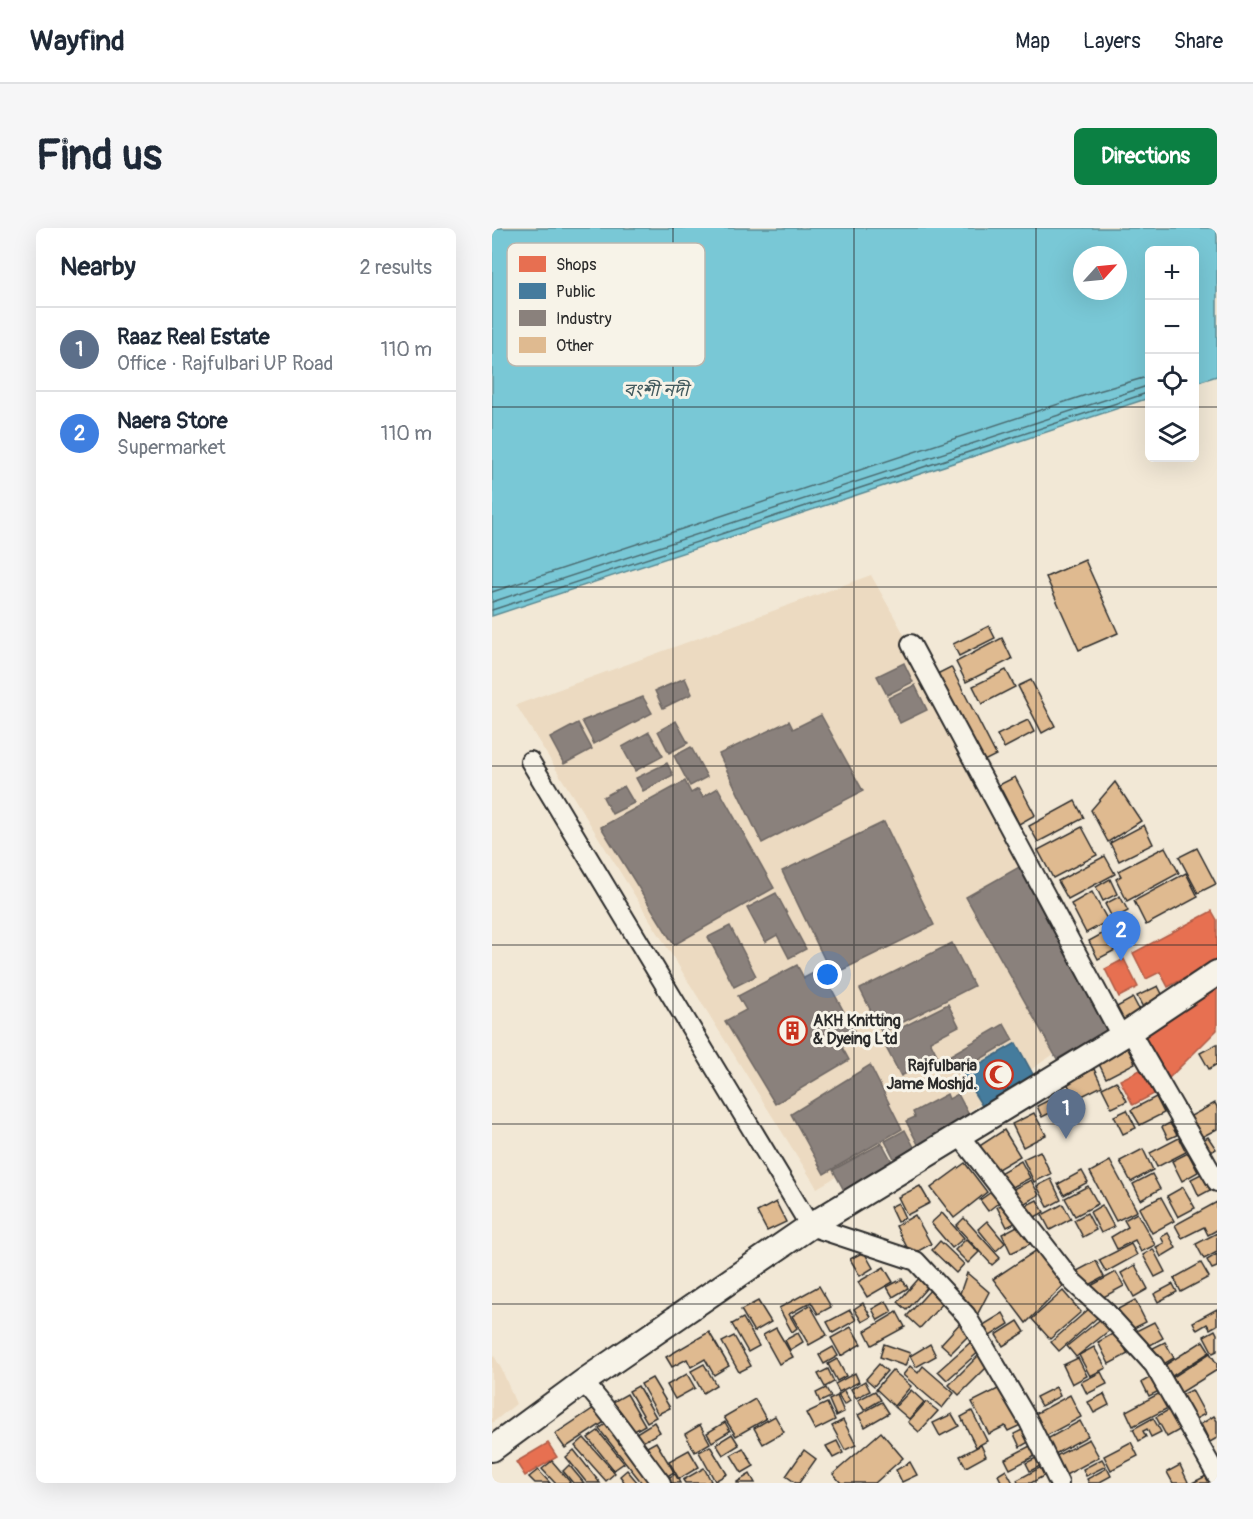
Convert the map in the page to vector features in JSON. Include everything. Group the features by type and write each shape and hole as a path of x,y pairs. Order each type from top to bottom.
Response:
{"street":[{"path":"911,644 1126,1033 1217,1182"},
{"path":"530,761 810,1226 916,1261 966,1315 1029,1422 1059,1483"},
{"path":"492,1449 583,1382 810,1226 1126,1033 1217,973"},
{"path":"959,1135 1073,1282 1107,1313 1154,1365 1217,1476"},
{"path":"583,1382 603,1402 661,1483"}],"shaded area":[{"path":"871,575 1115,1013 907,1153 899,1140 817,1188 516,705"},
{"path":"492,1352 516,1404 492,1423"}],"water":[{"name":"বংশী নদী","path":"492,228 1217,228 1217,376 1199,382 1199,246 1145,246 1145,399 492,616"}],"building: Shops":[{"path":"1212,911 1217,920 1217,961 1168,987 1160,972 1146,979 1133,953"},
{"path":"1124,959 1138,987 1119,997 1105,969"},
{"path":"1217,982 1217,1030 1169,1078 1140,1033"},
{"path":"1142,1069 1154,1094 1133,1105 1120,1080"},
{"path":"548,1443 557,1457 525,1476 516,1462"}],"building: Public":[{"name":"Rajfulbaria Jame Moshjd.","path":"1016,1043 1034,1076 984,1109 962,1074"}],"building: Industry":[{"path":"904,663 913,682 887,695 877,676"},
{"path":"685,678 692,694 663,708 655,691"},
{"path":"915,685 927,710 900,723 888,698"},
{"path":"643,697 652,713 594,744 582,721"},
{"path":"821,715 863,791 762,843 719,754 789,721 793,729"},
{"path":"676,721 688,743 669,753 658,731"},
{"path":"578,723 592,749 564,764 550,738"},
{"path":"649,732 663,756 635,771 622,747"},
{"path":"691,747 707,777 690,786 674,756"},
{"path":"667,763 673,775 643,791 636,778"},
{"path":"685,781 691,793 698,789 703,797 718,788 774,888 674,945 601,827"},
{"path":"624,786 634,803 612,814 603,797"},
{"path":"884,822 934,925 832,975 782,871"},
{"path":"1021,866 1112,1028 1057,1059 966,897"},
{"path":"776,893 806,949 789,958 777,935 765,942 747,908"},
{"path":"730,926 756,976 734,987 708,937"},
{"path":"952,943 974,986 882,1033 860,989"},
{"name":"AKH Knitting & Dyeing Ltd","path":"797,965 804,978 821,969 858,1038 842,1047 849,1060 775,1104 725,1021 746,1010 738,996"},
{"path":"948,1004 959,1026 930,1041 938,1057 901,1076 881,1038"},
{"path":"1004,1024 1013,1040 957,1073 947,1057"},
{"path":"870,1065 902,1129 824,1174 791,1114"},
{"path":"947,1094 949,1099 958,1094 972,1121 920,1148 906,1121 915,1117 913,1112"},
{"path":"905,1130 916,1151 896,1162 885,1141"},
{"path":"882,1143 895,1167 846,1194 833,1170"}],"building: Other":[{"path":"1085,560 1118,633 1079,650 1046,577"},
{"path":"989,626 995,638 959,656 953,644"},
{"path":"1002,638 1012,659 966,682 956,662"},
{"path":"951,667 996,755 978,764 933,676"},
{"path":"1006,670 1015,687 982,704 973,686"},
{"path":"1031,680 1055,726 1042,733 1018,686"},
{"path":"1028,720 1034,732 1004,748 997,735"},
{"path":"1015,777 1035,815 1019,824 999,785"},
{"path":"1115,782 1141,821 1108,842 1091,810"},
{"path":"1075,801 1084,818 1038,842 1029,826"},
{"path":"1144,825 1153,844 1119,861 1110,843"},
{"path":"1082,827 1097,855 1053,878 1038,850"},
{"path":"1165,847 1179,873 1127,901 1116,879 1121,876 1118,871"},
{"path":"1197,848 1216,884 1198,893 1179,857"},
{"path":"1105,856 1115,874 1068,899 1058,881"},
{"path":"1186,873 1198,897 1146,925 1134,901"},
{"path":"1110,879 1117,894 1103,901 1096,887"},
{"path":"1092,892 1108,921 1086,933 1071,904"},
{"path":"1120,896 1128,911 1113,919 1105,904"},
{"path":"1111,929 1121,947 1098,959 1089,941"},
{"path":"1158,986 1165,1000 1145,1011 1137,996"},
{"path":"1133,998 1144,1019 1126,1029 1115,1008"},
{"path":"1217,1044 1217,1064 1209,1069 1200,1053"},
{"path":"1126,1045 1135,1063 1106,1078 1097,1060"},
{"path":"1094,1069 1102,1086 1076,1099 1067,1083"},
{"path":"1116,1081 1127,1101 1112,1108 1102,1088"},
{"path":"1156,1097 1164,1113 1140,1125 1131,1110"},
{"path":"1049,1100 1054,1111 1042,1117 1037,1106"},
{"path":"1215,1103 1217,1129 1198,1139 1187,1118"},
{"path":"1127,1110 1136,1128 1123,1134 1114,1116"},
{"path":"1034,1113 1046,1135 1023,1147 1012,1124"},
{"path":"1170,1123 1177,1135 1168,1139 1162,1127"},
{"path":"1004,1130 1020,1156 993,1172 978,1147"},
{"path":"1208,1137 1216,1149 1208,1154 1201,1141"},
{"path":"1179,1138 1186,1152 1157,1167 1150,1153"},
{"path":"1143,1149 1153,1170 1131,1182 1120,1161"},
{"path":"1040,1151 1051,1174 1034,1182 1023,1159"},
{"path":"1188,1153 1198,1172 1182,1181 1172,1161"},
{"path":"1021,1161 1030,1178 1005,1191 996,1175"},
{"path":"1110,1161 1137,1211 1116,1221 1090,1172"},
{"path":"965,1163 987,1192 954,1218 931,1188"},
{"path":"1082,1171 1088,1182 1064,1195 1058,1184"},
{"path":"1203,1173 1212,1189 1199,1196 1191,1179"},
{"path":"1152,1174 1160,1189 1141,1200 1133,1184"},
{"path":"1051,1179 1061,1200 1048,1207 1037,1186"},
{"path":"1031,1180 1039,1195 1018,1207 1009,1191"},
{"path":"920,1186 930,1203 907,1215 898,1197"},
{"path":"1088,1186 1098,1204 1075,1216 1065,1198"},
{"path":"1183,1187 1195,1208 1178,1217 1167,1196"},
{"path":"994,1190 1002,1200 988,1211 980,1200"},
{"path":"1161,1197 1174,1221 1152,1233 1139,1208"},
{"path":"1037,1200 1044,1212 1028,1221 1021,1208"},
{"path":"776,1202 786,1222 767,1231 757,1212"},
{"path":"1007,1202 1017,1222 1007,1227 997,1207"},
{"path":"1217,1202 1217,1230 1208,1235 1204,1227 1182,1238 1175,1225"},
{"path":"898,1203 905,1218 897,1222 890,1207"},
{"path":"1063,1204 1071,1219 1050,1230 1042,1215"},
{"path":"1102,1205 1114,1227 1101,1233 1090,1212"},
{"path":"942,1213 964,1238 952,1248 931,1223"},
{"path":"1087,1213 1096,1230 1083,1237 1074,1220"},
{"path":"1137,1213 1155,1245 1141,1252 1135,1240 1117,1249 1111,1237 1128,1227 1124,1220"},
{"path":"915,1215 931,1244 911,1255 896,1226"},
{"path":"964,1218 1000,1258 992,1265 956,1226"},
{"path":"987,1221 1005,1243 996,1251 978,1229"},
{"path":"1021,1224 1030,1244 1011,1253 1002,1234"},
{"path":"1168,1233 1176,1248 1161,1257 1156,1247 1164,1243 1161,1237"},
{"path":"1217,1233 1217,1252 1204,1259 1196,1244"},
{"path":"966,1239 979,1252 968,1263 955,1250"},
{"path":"940,1241 964,1264 956,1273 932,1250"},
{"path":"1131,1244 1137,1255 1106,1272 1099,1260"},
{"path":"1153,1249 1165,1272 1155,1277 1143,1255"},
{"path":"1037,1250 1063,1286 1026,1323 993,1279"},
{"path":"864,1252 873,1268 860,1276 850,1259"},
{"path":"1217,1254 1217,1267 1212,1269 1207,1260"},
{"path":"1096,1261 1104,1277 1084,1288 1075,1272"},
{"path":"1201,1263 1209,1277 1181,1292 1174,1278"},
{"path":"1135,1265 1148,1289 1134,1297 1121,1273"},
{"path":"884,1267 893,1282 867,1297 858,1282"},
{"path":"1116,1272 1124,1286 1096,1301 1089,1287"},
{"path":"967,1273 989,1292 976,1317 957,1302"},
{"path":"922,1275 931,1283 907,1310 898,1302"},
{"path":"902,1279 908,1288 893,1297 887,1287"},
{"path":"1173,1284 1177,1292 1158,1302 1154,1294"},
{"path":"819,1286 831,1307 818,1314 811,1302 789,1314 797,1328 792,1332 779,1308"},
{"path":"931,1289 945,1301 920,1328 907,1316"},
{"path":"1063,1291 1081,1312 1050,1339 1032,1319"},
{"path":"1135,1300 1146,1322 1130,1330 1118,1309"},
{"path":"758,1301 771,1322 754,1332 741,1310"},
{"path":"886,1301 892,1312 878,1320 872,1309"},
{"path":"863,1303 871,1317 862,1322 854,1309"},
{"path":"810,1305 827,1335 809,1345 792,1316"},
{"path":"1090,1308 1098,1317 1059,1351 1051,1342"},
{"path":"1217,1309 1217,1325 1210,1329 1207,1324 1197,1330 1193,1322"},
{"path":"850,1310 856,1320 833,1333 827,1322"},
{"path":"897,1312 905,1327 872,1345 865,1331"},
{"path":"1003,1313 1009,1324 987,1338 980,1327"},
{"path":"743,1318 759,1346 748,1352 732,1324"},
{"path":"1102,1318 1111,1329 1076,1357 1067,1346"},
{"path":"962,1321 973,1331 951,1353 941,1344"},
{"path":"1018,1321 1025,1332 1003,1346 996,1335"},
{"path":"1154,1322 1163,1338 1145,1348 1136,1331"},
{"path":"851,1327 861,1344 841,1356 831,1338"},
{"path":"776,1328 793,1357 779,1364 763,1335"},
{"path":"1215,1330 1217,1351 1213,1353 1204,1336"},
{"path":"709,1332 729,1366 714,1375 705,1359 691,1367 687,1359 672,1367 666,1357"},
{"path":"1116,1332 1128,1354 1109,1364 1098,1342"},
{"path":"798,1333 803,1342 790,1350 785,1340"},
{"path":"734,1336 751,1366 739,1372 722,1342"},
{"path":"973,1340 982,1349 947,1380 938,1371"},
{"path":"1203,1341 1210,1352 1169,1378 1162,1367"},
{"path":"1165,1342 1174,1358 1162,1365 1153,1348"},
{"path":"884,1344 910,1353 905,1366 880,1357"},
{"path":"930,1344 936,1356 916,1367 910,1356"},
{"path":"833,1347 838,1356 824,1364 819,1355"},
{"path":"1094,1347 1106,1368 1090,1376 1079,1355"},
{"path":"983,1351 993,1361 959,1395 949,1385"},
{"path":"1210,1353 1217,1364 1217,1370 1177,1395 1167,1381"},
{"path":"1078,1358 1087,1376 1072,1384 1063,1365"},
{"path":"837,1359 846,1376 837,1381 828,1364"},
{"path":"704,1364 716,1385 703,1393 691,1371"},
{"path":"879,1364 887,1371 874,1386 866,1379"},
{"path":"910,1366 918,1373 923,1366 954,1393 942,1408 903,1375"},
{"path":"828,1369 834,1382 825,1387 818,1374"},
{"path":"892,1370 911,1386 894,1406 876,1389"},
{"path":"1101,1372 1107,1384 1087,1394 1081,1382"},
{"path":"855,1373 859,1382 839,1392 835,1384"},
{"path":"687,1374 695,1388 675,1399 667,1385"},
{"path":"1153,1376 1161,1390 1149,1396 1142,1382"},
{"path":"652,1378 670,1408 658,1414 641,1384"},
{"path":"865,1381 870,1391 856,1398 851,1389"},
{"path":"638,1386 656,1417 647,1422 629,1391"},
{"path":"1004,1386 1023,1424 1008,1431 1005,1426 989,1434 972,1402"},
{"path":"1056,1387 1060,1396 1041,1406 1036,1397"},
{"path":"826,1388 831,1397 820,1402 816,1393"},
{"path":"911,1390 924,1402 909,1419 895,1407"},
{"path":"1192,1390 1205,1414 1190,1422 1177,1397"},
{"path":"844,1391 850,1401 844,1405 838,1395"},
{"path":"875,1391 881,1400 864,1410 858,1400"},
{"path":"1162,1392 1170,1407 1133,1426 1126,1411"},
{"path":"627,1394 645,1425 629,1434 611,1403"},
{"path":"1104,1394 1109,1405 1094,1413 1088,1402"},
{"path":"1070,1395 1081,1417 1044,1437 1033,1415"},
{"path":"837,1396 844,1412 836,1416 829,1400"},
{"path":"755,1399 766,1419 736,1436 724,1417"},
{"path":"882,1402 889,1413 865,1427 858,1415"},
{"path":"926,1402 938,1411 919,1432 908,1422"},
{"path":"827,1403 835,1420 815,1430 806,1413"},
{"path":"597,1406 606,1421 565,1448 555,1434"},
{"path":"1172,1408 1183,1428 1167,1437 1156,1417"},
{"path":"972,1411 987,1441 976,1447 961,1417"},
{"path":"952,1414 959,1426 940,1436 933,1423"},
{"path":"775,1416 784,1432 763,1444 754,1428"},
{"path":"1214,1416 1217,1421 1217,1438 1210,1442 1201,1424"},
{"path":"1153,1418 1161,1432 1151,1437 1147,1429 1143,1431 1146,1437 1139,1441 1133,1429"},
{"path":"843,1420 856,1445 845,1450 832,1426"},
{"path":"1080,1421 1088,1436 1055,1454 1047,1439"},
{"path":"654,1422 660,1432 639,1444 633,1435"},
{"path":"725,1422 730,1431 712,1442 707,1433"},
{"path":"607,1423 655,1483 642,1483 599,1429"},
{"path":"700,1425 710,1443 695,1452 685,1434"},
{"path":"1026,1428 1032,1440 1020,1447 1014,1434"},
{"path":"598,1431 624,1463 614,1470 588,1438"},
{"path":"881,1432 903,1458 875,1483 841,1483 833,1474"},
{"path":"732,1434 739,1445 723,1455 716,1444"},
{"path":"584,1438 615,1473 606,1481 575,1446"},
{"path":"1089,1439 1099,1457 1064,1476 1054,1457"},
{"path":"837,1441 843,1453 833,1458 826,1446"},
{"path":"656,1442 674,1472 663,1479 645,1448"},
{"path":"1131,1442 1138,1456 1111,1470 1104,1456"},
{"path":"1034,1444 1039,1454 1010,1469 1005,1459"},
{"path":"981,1445 986,1456 966,1467 960,1456"},
{"path":"710,1446 727,1474 715,1481 699,1452"},
{"path":"743,1448 754,1466 742,1473 731,1455"},
{"path":"574,1450 600,1483 587,1483 566,1457"},
{"path":"689,1450 699,1467 679,1479 669,1461"},
{"path":"804,1450 816,1459 799,1483 796,1483 786,1476"},
{"path":"1044,1454 1048,1462 1030,1471 1026,1463"},
{"path":"1102,1459 1106,1466 1086,1476 1083,1469"},
{"path":"552,1461 570,1483 555,1483 542,1469"},
{"path":"910,1462 917,1475 902,1482 896,1470"},
{"path":"569,1465 584,1483 573,1483 563,1471"},
{"path":"1045,1465 1049,1473 1031,1483 1018,1483 1017,1480"},
{"path":"1180,1465 1188,1482 1173,1483 1167,1472"},
{"path":"704,1468 711,1481 685,1483 683,1480"},
{"path":"1107,1468 1111,1476 1098,1483 1089,1483 1087,1479"},
{"path":"538,1470 550,1483 535,1483 529,1477"},
{"path":"627,1470 638,1483 625,1483 620,1476"},
{"path":"1006,1470 1013,1483 1002,1483 998,1475"},
{"path":"675,1474 680,1483 668,1483 666,1479"},
{"path":"750,1474 755,1483 737,1483 737,1482"},
{"path":"1206,1476 1210,1483 1192,1483"}],"place":[{"name":"Naera Store","path":"1121,961"},
{"name":"AKH Knitting & Dyeing Ltd","path":"792,1030"},
{"name":"Rajfulbaria Jame Moshjd.","path":"998,1075"},
{"name":"Raaz Real Estate","path":"1066,1139"}]}
